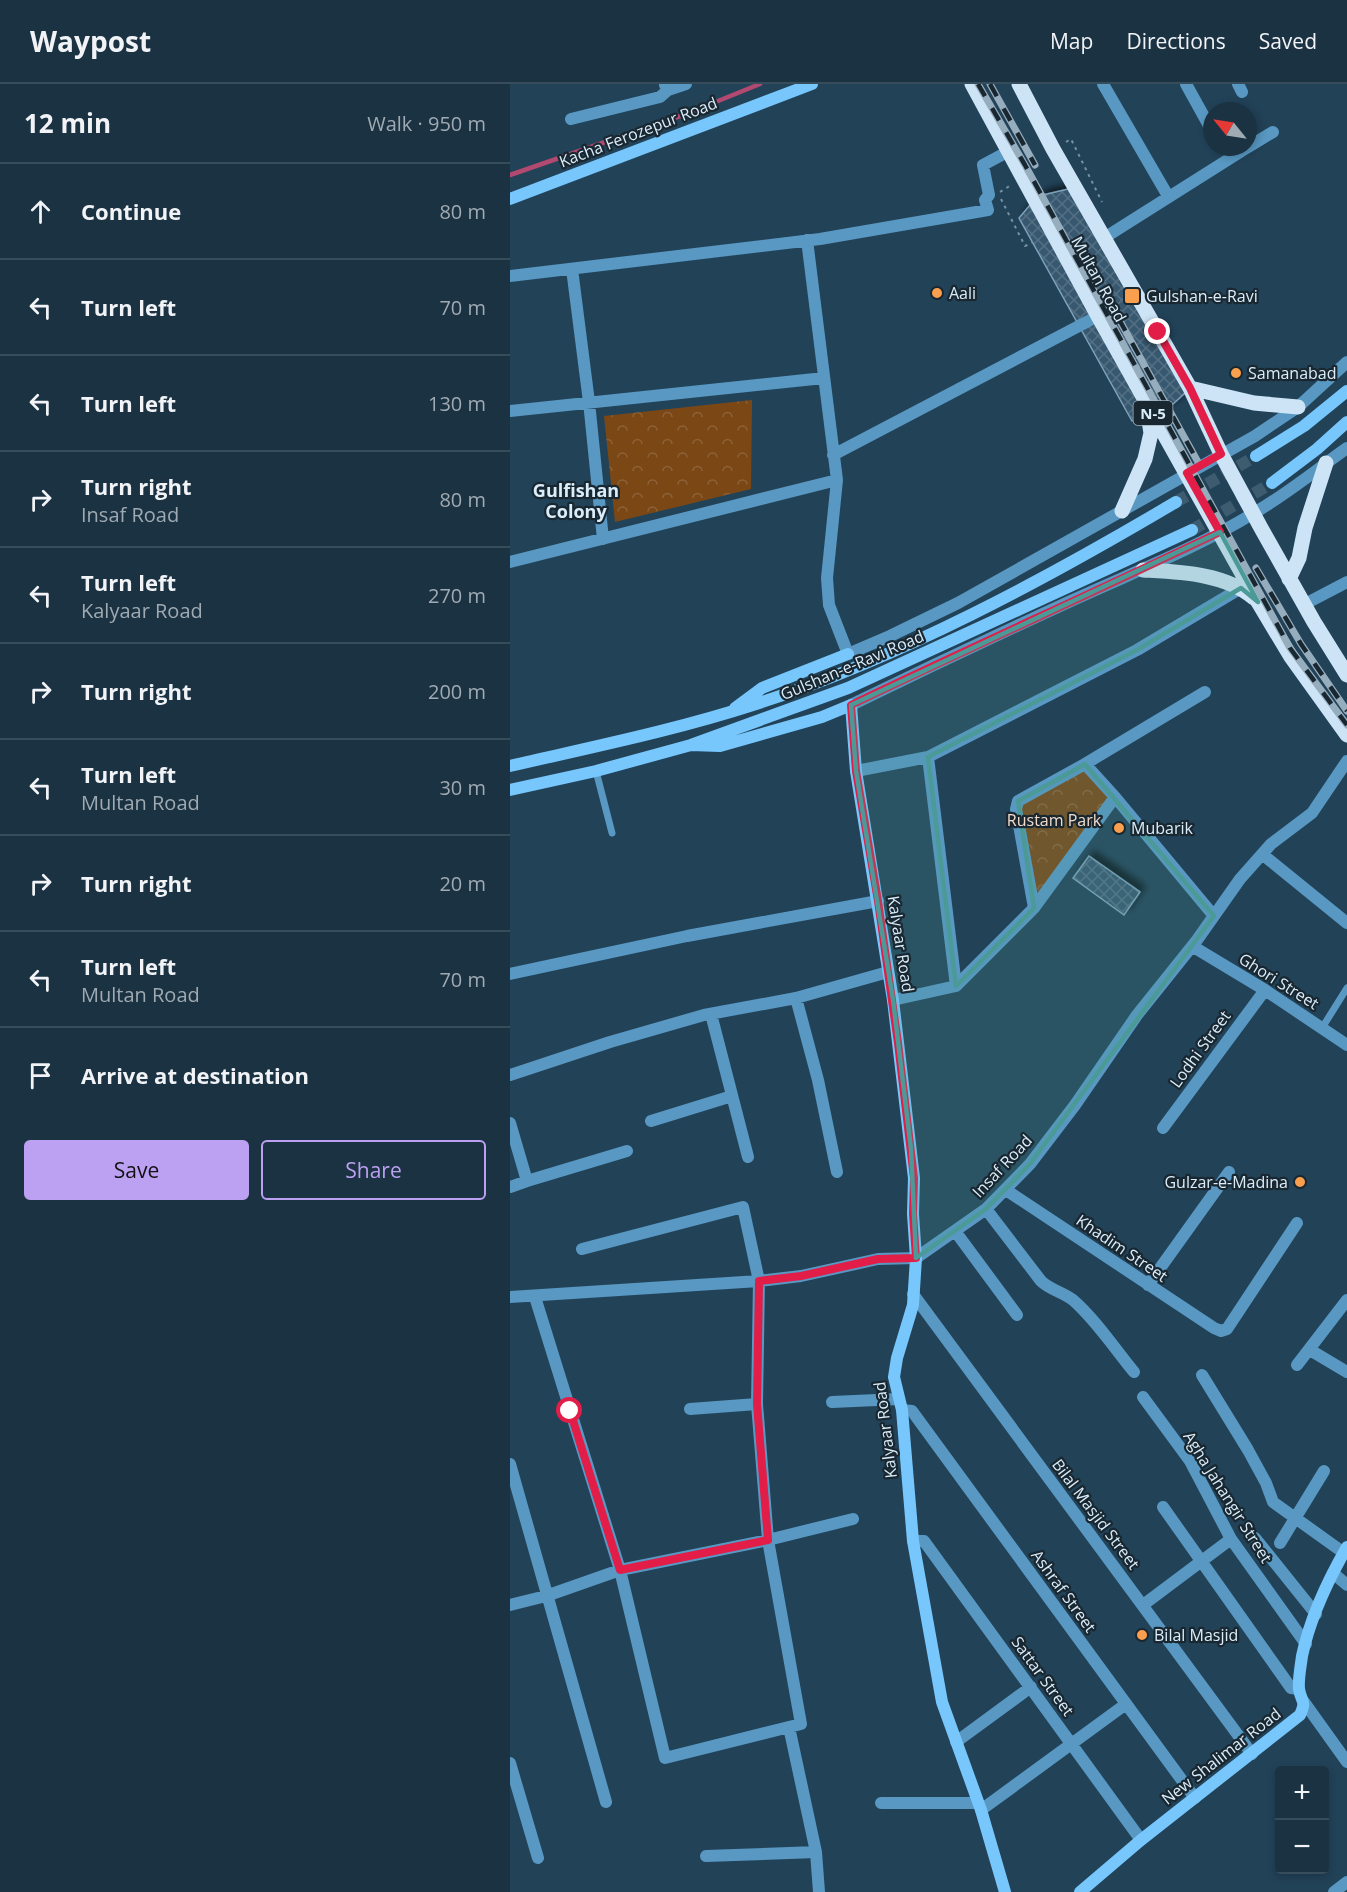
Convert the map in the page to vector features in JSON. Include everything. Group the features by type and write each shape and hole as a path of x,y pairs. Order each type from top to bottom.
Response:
{"main road":[{"name":"Kacha Ferozepur Road","path":"510,199 812,84"},
{"name":"Multan Road","path":"972,84 1098,316 1258,602 1290,657 1347,735"},
{"name":"Multan Road","path":"1019,84 1053,149 1190,388 1221,454 1289,579 1347,675"},
{"path":"1190,388 1254,403 1298,407"},
{"path":"1256,456 1304,426 1347,391"},
{"path":"1122,511 1145,459 1151,433 1146,400"},
{"path":"1272,483 1317,449 1347,422"},
{"path":"1289,579 1299,558 1305,528 1326,463"},
{"name":"Gulshan-e-Ravi Road","path":"510,766 669,729 757,704 843,673 976,612 1176,502"},
{"name":"Gulshan-e-Ravi Road","path":"510,790 596,771 691,745 848,688 1192,530"},
{"path":"1143,570 1201,576 1241,588 1258,602"},
{"path":"729,712 762,688 848,654"},
{"path":"691,745 720,746 822,717 851,705"},
{"name":"Kalyaar Road","path":"851,705 856,771 893,1000 914,1178 913,1214 916,1258 913,1305 894,1377 901,1404 913,1540 942,1702 979,1806 1005,1892"},
{"path":"1304,1702 1299,1689 1302,1656 1324,1590 1345,1550"},
{"name":"New Shalimar Road","path":"1080,1892 1141,1840 1297,1719 1304,1702"}],"street":[{"path":"571,119 660,97 666,87 686,84"},
{"path":"1103,84 1168,196"},
{"path":"1186,84 1203,115"},
{"path":"1257,142 1273,132"},
{"path":"510,276 807,240 988,210 985,200 989,195 983,165 1009,151"},
{"path":"1104,238 1233,156"},
{"path":"807,240 837,480 827,578 829,605 848,654 958,603 1254,436 1298,407 1347,362"},
{"path":"572,269 603,539"},
{"path":"833,455 1098,316"},
{"path":"510,411 824,378"},
{"path":"851,705 1220,532 1285,494 1347,447"},
{"path":"510,562 837,480"},
{"path":"1305,604 1347,582"},
{"path":"856,771 928,757 1137,650 1241,588"},
{"path":"1034,908 1016,809 1017,801 1085,764 1205,692"},
{"path":"928,757 956,986"},
{"name":"Insaf Road","path":"916,1258 986,1209 1030,1164 1075,1105 1137,1015 1192,946 1240,879 1271,844 1312,813 1347,761"},
{"path":"1085,764 1214,916"},
{"path":"893,1000 956,986 1034,908 1115,798"},
{"path":"1262,854 1347,923"},
{"path":"510,974 687,936 878,901"},
{"name":"Ghori Street","path":"1192,946 1265,990 1347,1045"},
{"path":"510,1075 610,1042 711,1014 796,998 888,972"},
{"name":"Lodhi Street","path":"1163,1128 1265,990"},
{"path":"796,998 818,1080 837,1172"},
{"path":"711,1014 748,1157"},
{"path":"651,1121 732,1096"},
{"path":"510,1122 527,1181"},
{"path":"510,1187 627,1151"},
{"path":"1148,1285 1229,1172"},
{"name":"Khadim Street","path":"1006,1190 1221,1331 1227,1329 1297,1223"},
{"path":"535,1297 620,1570 665,1758 801,1724 768,1540 757,1404 759,1281 743,1207 582,1249"},
{"path":"986,1209 1041,1281 1047,1287 1073,1300 1134,1372"},
{"path":"955,1231 1017,1315"},
{"path":"510,1297 759,1281 801,1276 878,1259 916,1258"},
{"name":"Bilal Masjid Street","path":"913,1294 1252,1754"},
{"path":"1297,1365 1347,1300"},
{"path":"1310,1350 1347,1372"},
{"path":"1202,1375 1248,1450 1266,1483 1273,1502 1295,1519 1345,1550"},
{"name":"Agha Jahangir Street","path":"1143,1397 1190,1461 1231,1539 1306,1644"},
{"path":"832,1402 901,1404"},
{"path":"690,1409 757,1404"},
{"name":"Ashraf Street","path":"901,1404 912,1411 1195,1798"},
{"path":"510,1464 606,1802"},
{"path":"1280,1543 1324,1471"},
{"path":"1162,1507 1291,1688 1299,1689"},
{"path":"510,1605 546,1596 620,1570 768,1540 853,1519"},
{"path":"1255,1538 1316,1614"},
{"path":"1143,1605 1231,1539"},
{"name":"Sattar Street","path":"913,1540 924,1541 1141,1840"},
{"path":"1333,1573 1347,1585"},
{"path":"956,1742 1030,1687"},
{"path":"1304,1702 1347,1762"},
{"path":"881,1803 979,1806 1126,1704"},
{"path":"789,1727 816,1852 819,1892"},
{"path":"510,1763 538,1858"},
{"path":"706,1857 816,1852"},
{"path":"1334,1892 1347,1882"}],"lane":[{"path":"596,771 612,833"},
{"path":"1322,1028 1347,988"}],"path":[{"path":"1075,149 1103,205"},
{"path":"998,193 1025,246 1032,242"}],"highlighted area":[{"path":"1220,532 1258,602 1241,588 1137,650 928,757 956,986 1034,908 1018,801 1085,764 1214,916 1030,1164 986,1209 916,1258 911,1149 893,1000 856,771 851,705"}],"green space":[{"path":"752,400 751,489 615,522 604,416"},
{"name":"Rustam Park","path":"1085,764 1113,800 1034,908 1018,801"}],"building":[{"path":"1068,189 1186,392 1172,405 1147,418 1132,421 1019,218 1043,195"},
{"path":"1089,856 1140,892 1124,915 1073,878"}],"waterway":[{"path":"510,175 686,114 760,84"}],"tunnel":[{"path":"1176,502 1256,456"},
{"path":"1192,530 1272,483"}],"railway":[{"path":"978,84 1025,165 1290,648 1347,725"},
{"path":"990,84 1035,165"},
{"path":"1105,294 1198,462"},
{"path":"1256,568 1301,644 1347,711"}],"place":[{"name":"Aali","path":"937,293"},
{"name":"Gulshan-e-Ravi","path":"1132,296"},
{"name":"Samanabad","path":"1236,373"},
{"name":"Mubarik","path":"1119,828"},
{"name":"Gulzar-e-Madina","path":"1300,1182"},
{"name":"Bilal Masjid","path":"1142,1635"}],"district":[{"name":"Gulfishan Colony","path":"576,500"}],"route":[{"path":"570,1411 620,1570 768,1540 757,1404 759,1281 801,1276 878,1259 916,1258 913,1214 914,1178 893,1000 856,771 851,705 1220,532 1187,473 1221,454 1190,388 1158,332"}]}
